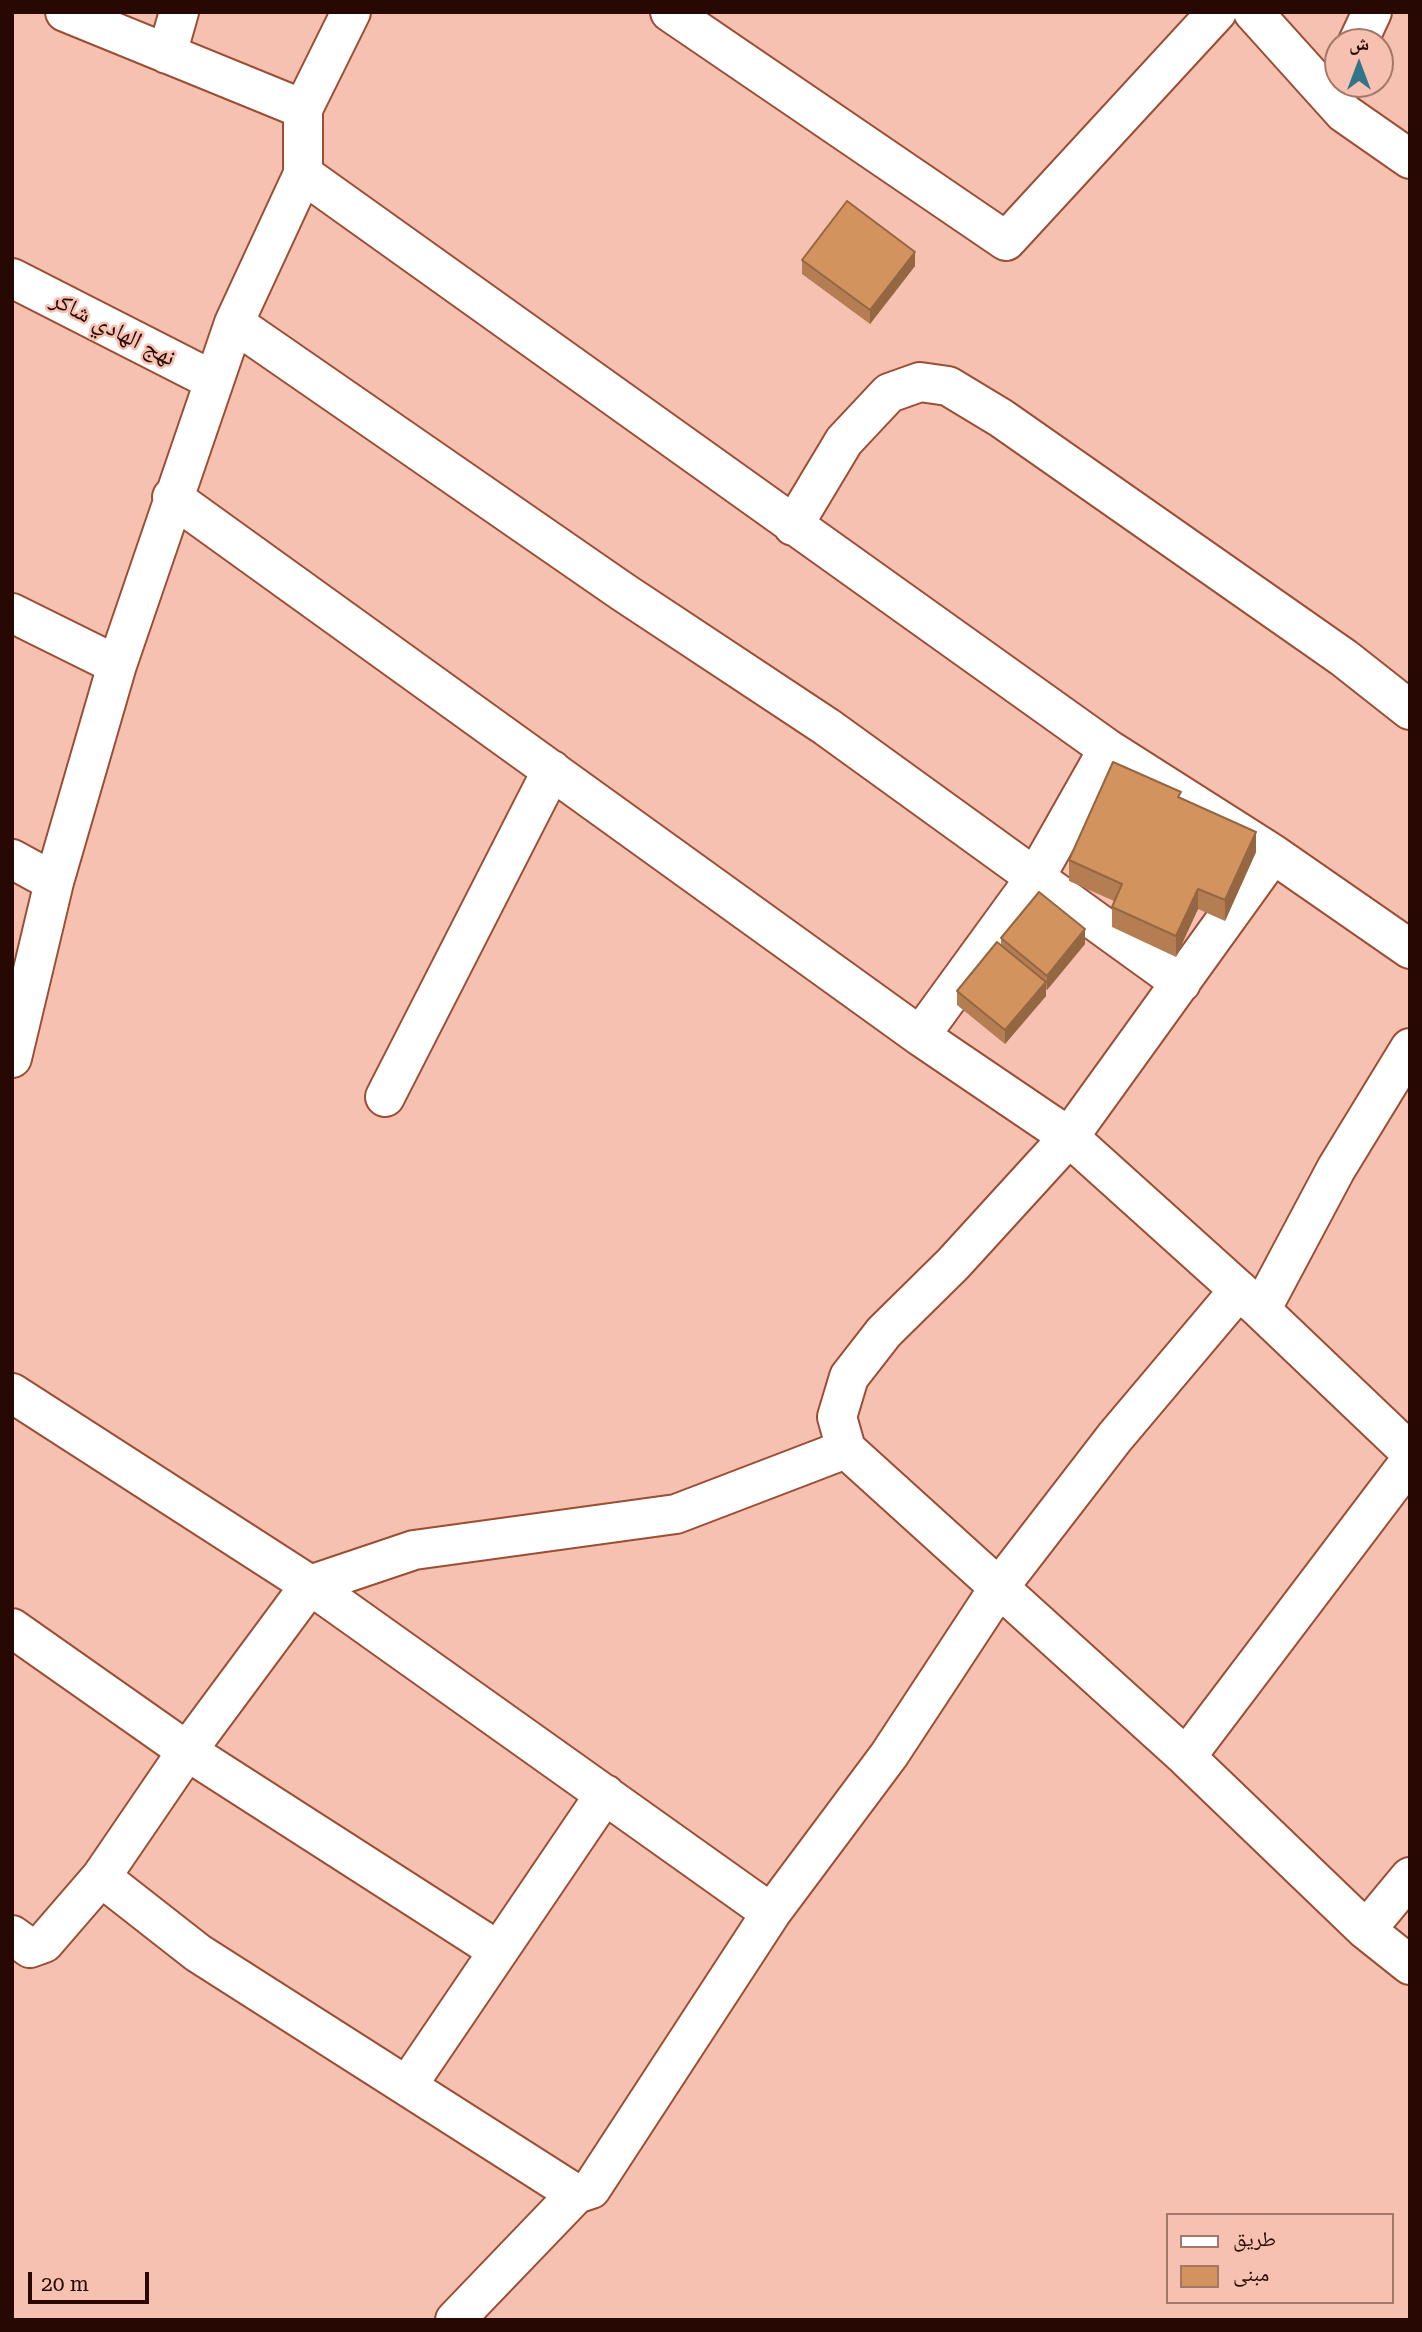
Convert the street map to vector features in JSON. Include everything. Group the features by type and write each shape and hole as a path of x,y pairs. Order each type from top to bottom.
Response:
{"street":[{"path":"65,12 303,109"},
{"path":"167,54 179,12"},
{"path":"12,1058 54,882 117,665 172,497 234,323 303,174 303,109 351,12"},
{"path":"670,12 1006,241 1217,12"},
{"path":"1253,12 1324,80"},
{"path":"1365,28 1372,12"},
{"path":"1338,98 1344,113 1410,159"},
{"path":"303,174 793,526 970,647 1108,749 1273,853 1410,948"},
{"name":"نهج الهادي شاكر","path":"12,278 214,381"},
{"path":"234,323 623,592 827,727 1181,982"},
{"path":"793,526 844,441 889,393 920,382 947,386 1001,418 1344,658 1410,710"},
{"path":"172,497 920,1036 1069,1137 1250,1300 1410,1452"},
{"path":"12,613 117,665"},
{"path":"920,1036 1035,878 1108,749"},
{"path":"385,1097 552,770"},
{"path":"1273,853 1069,1137 953,1264 884,1332 849,1377 836,1417 846,1449 1186,1757 1366,1930 1410,1965"},
{"path":"12,859 54,882"},
{"path":"455,2320 576,2194 591,2189 771,1913 889,1755 1000,1586 1115,1437 1250,1300 1336,1169 1410,1048"},
{"path":"12,1393 310,1585 771,1913"},
{"path":"23,1946 101,1877 187,1751 310,1585 414,1550 676,1514 846,1449"},
{"path":"1186,1757 1410,1461"},
{"path":"12,1628 187,1751 497,1950"},
{"path":"407,2086 605,1794"},
{"path":"101,1877 198,1953 576,2194"},
{"path":"1366,1930 1410,1877"}],"building":[{"path":"847,201 915,252 870,310 802,260"},
{"path":"1113,762 1181,792 1178,797 1256,832 1225,900 1198,889 1176,936 1112,907 1122,884 1069,860"},
{"path":"1039,892 1085,929 1047,976 1001,938"},
{"path":"997,942 1046,982 1005,1030 957,991"}]}
